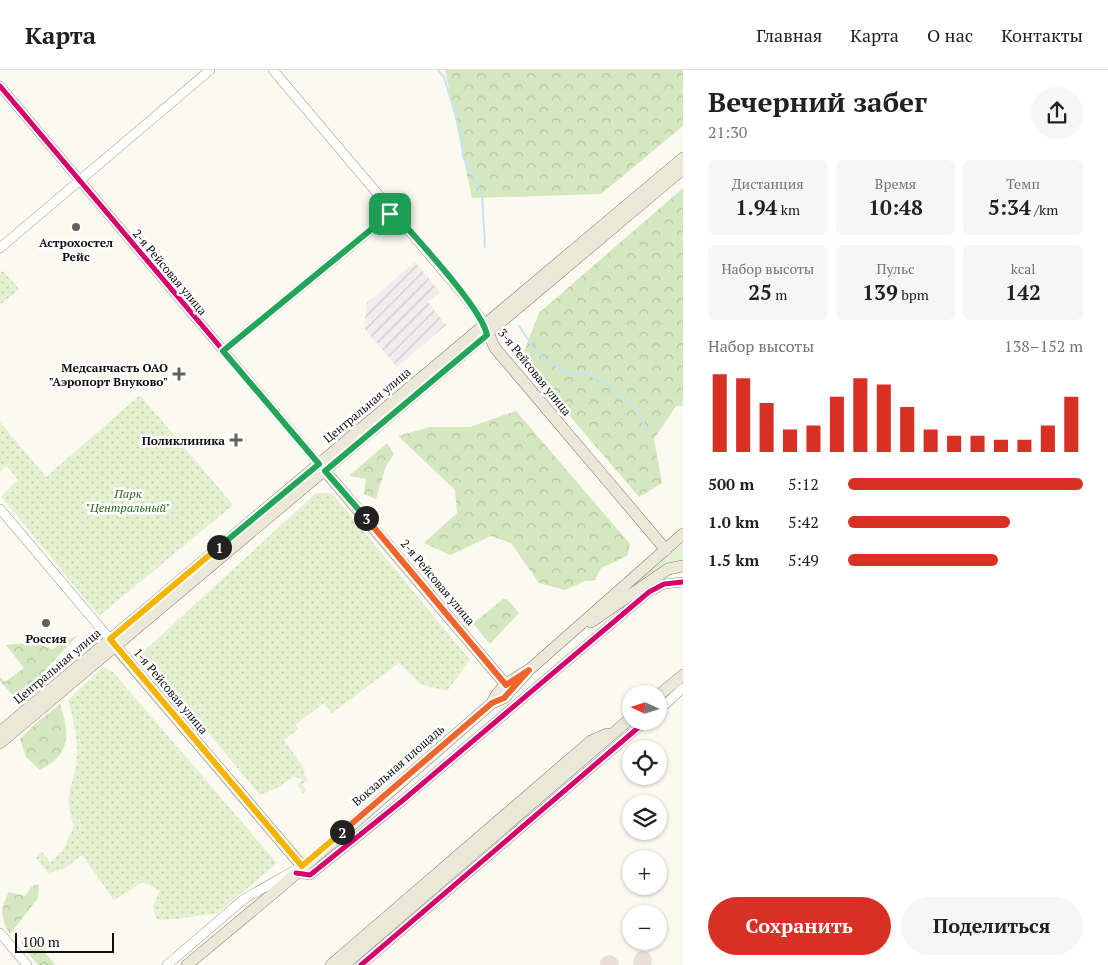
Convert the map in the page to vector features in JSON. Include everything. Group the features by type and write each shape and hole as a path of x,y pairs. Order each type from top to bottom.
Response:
{"main road":[{"name":"Центральная улица","path":"486,330 683,158"},
{"name":"Центральная улица","path":"0,743 113,643 322,467 683,169"},
{"name":"3-я Рейсовая улица","path":"486,330 495,348 666,550"},
{"name":"2-я Рейсовая улица","path":"322,467 506,685"},
{"name":"Вокзальная площадь","path":"187,965 492,703 504,698 529,670 565,639 584,619 683,534"},
{"path":"565,639 668,569 683,566"},
{"name":"Центральная улица","path":"0,732 113,643"},
{"name":"1-я Рейсовая улица","path":"113,643 299,870"},
{"name":"Вокзальная площадь","path":"492,703 496,693 529,670"},
{"path":"668,688 683,675"},
{"path":"344,965 622,726"},
{"path":"331,965 590,741 618,729"},
{"path":"494,837 496,823"},
{"path":"372,941 376,927"}],"street":[{"path":"0,248 210,70"},
{"name":"3-я Рейсовая улица","path":"274,70 393,212 486,330"},
{"name":"2-я Рейсовая улица","path":"0,86 322,467"},
{"path":"223,351 393,212"},
{"name":"1-я Рейсовая улица","path":"0,508 113,643"},
{"path":"167,965 244,899 299,870 310,875 402,801 649,592 664,584 683,582"},
{"path":"668,702 683,688"},
{"path":"362,965 636,730"},
{"path":"0,933 27,965"}],"shaded area":[{"path":"415,262 440,292 428,302 446,325 397,367 364,328 367,303"}],"green space":[{"path":"445,70 683,70 683,126 601,194 472,198"},
{"path":"683,188 683,406 676,406 654,439 662,483 639,497 521,359 539,313"},
{"path":"3,271 19,289 0,305 0,274"},
{"name":"Парк \"Центральный\"","path":"140,395 233,505 99,616 1,496 18,480 7,466 0,471 0,422 46,477"},
{"path":"516,411 630,544 627,556 601,568 595,580 585,581 565,590 539,583 511,543 491,536 450,555 424,543 457,513 455,490 398,436 430,427 470,427"},
{"path":"387,443 394,454 386,466 376,499 364,494 366,479 349,476"},
{"path":"316,493 332,493 470,660 447,691 420,684 399,663 332,713 324,703 295,725 298,729 284,740 305,770 303,774 308,780 302,784 306,790 303,793 297,785 303,780 293,776 281,786 260,795 142,653"},
{"path":"683,543 683,561 664,566 639,583 636,581"},
{"path":"503,599 507,599 519,613 490,644 471,621 476,621"},
{"path":"78,635 17,700 0,681 0,677 5,682 24,668 6,645 33,642 52,649"},
{"path":"103,667 112,671 277,863 218,913 157,920 153,906 160,891 143,882 114,900 82,855 64,869 48,873 36,858 42,852 50,862 62,852 74,826 69,808 69,795 76,766 77,750 74,724 68,700"},
{"path":"60,704 66,734 63,750 50,764 40,770 26,757 20,739"},
{"path":"39,884 38,898 10,934 4,923 2,913 9,892 25,896 32,886"},
{"path":"32,935 55,965 38,965 23,947 22,942"}],"waterway":[{"path":"438,70 444,77 461,133 463,157 482,194 485,247"},
{"path":"519,326 538,354 567,373 585,373 605,383 636,408 647,430"}],"taxiway":[{"path":"642,965 643,960"}],"cycle path":[{"path":"0,86 319,464"},
{"path":"296,873 310,875 402,801 649,592 664,584 683,582"},
{"path":"361,965 635,730"}],"place":[{"name":"Астрохостел Рейс","path":"76,227"},
{"name":"Медсанчасть ОАО \"Аэропорт Внуково\"","path":"179,374"},
{"name":"Поликлиника","path":"236,440"},
{"name":"Россия","path":"46,623"}],"route":[{"path":"393,212 465,297 485,324 487,335 325,471 356,505 506,685 529,670 504,698 492,703 302,866 110,639 319,464 223,351 390,214 393,212"}]}
